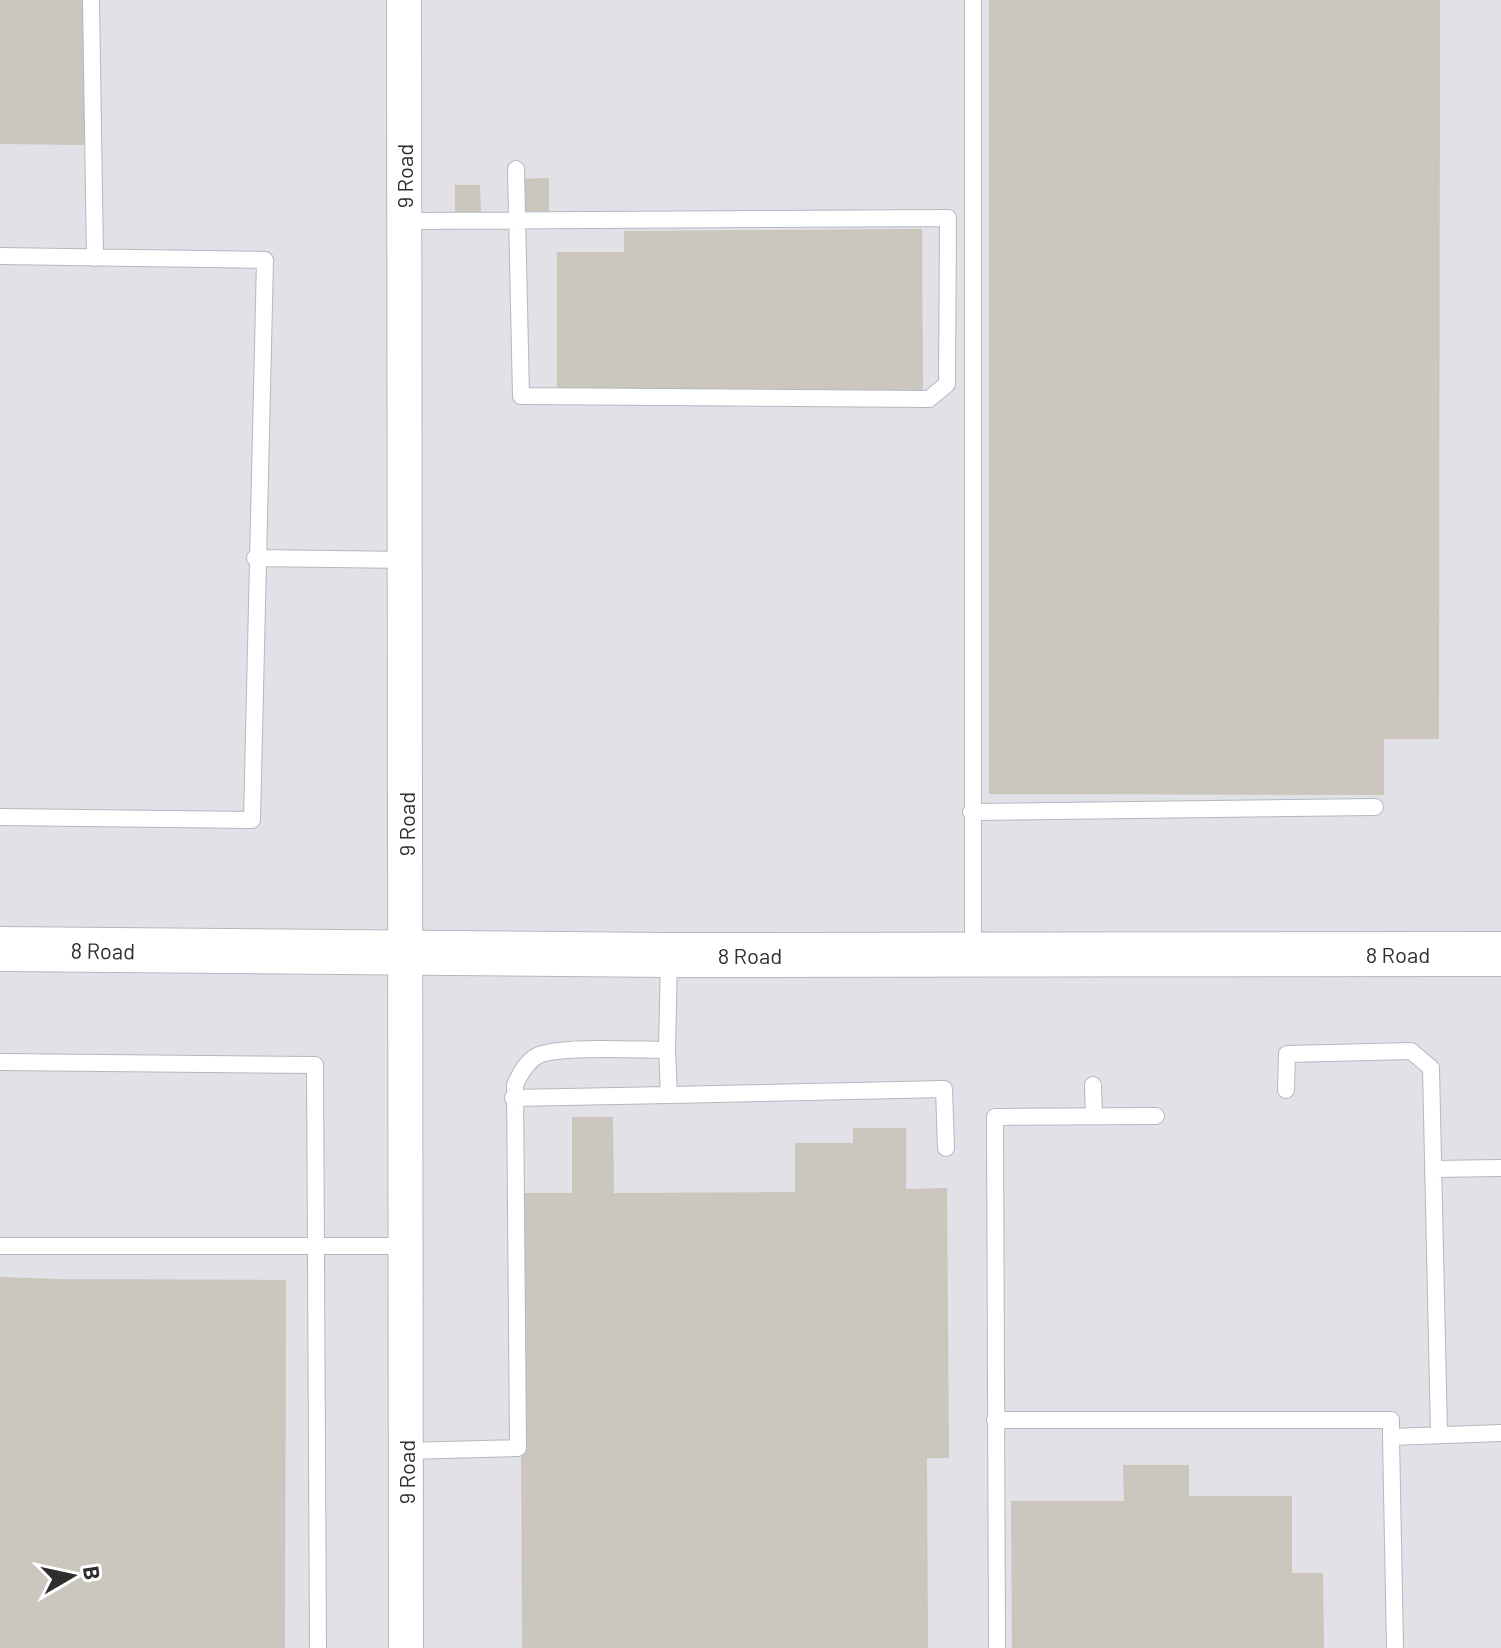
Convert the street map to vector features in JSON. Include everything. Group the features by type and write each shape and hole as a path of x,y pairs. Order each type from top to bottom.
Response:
{"street":[{"name":"9 Road","path":"404,0 406,1648"},
{"name":"8 Road","path":"0,949 669,955 1501,954"}],"lane":[{"path":"91,0 95,258"},
{"path":"973,0 973,955"},
{"path":"404,221 515,220 948,218 947,384 929,399 521,396 515,220 516,169"},
{"path":"0,256 265,260 255,558 252,820 0,817"},
{"path":"255,558 407,560"},
{"path":"971,812 1375,807"},
{"path":"669,955 669,1095"},
{"path":"406,1451 518,1448 513,1098 515,1085 524,1068 538,1055 557,1051 667,1050"},
{"path":"1286,1090 1287,1054 1411,1051 1431,1068 1439,1434"},
{"path":"0,1062 315,1065 318,1648"},
{"path":"1093,1085 1094,1116"},
{"path":"513,1098 944,1089 946,1148"},
{"path":"997,1648 995,1117 1156,1116"},
{"path":"1433,1169 1501,1168"},
{"path":"0,1246 406,1246"},
{"path":"995,1420 1391,1420 1395,1648"},
{"path":"1391,1437 1501,1433"}],"shaded area":[{"path":"0,0 1501,0 1501,1648 0,1648"}],"building":[{"path":"0,0 84,0 83,144 0,143"},
{"path":"990,0 1439,0 1438,738 1383,738 1383,794 990,793"},
{"path":"548,179 548,210 519,210 519,180"},
{"path":"456,186 479,186 480,216 456,216"},
{"path":"921,230 922,400 626,401 625,232"},
{"path":"558,253 625,253 626,401 558,401"},
{"path":"573,1118 612,1118 613,1194 796,1193 796,1144 854,1144 854,1129 905,1129 905,1190 946,1189 948,1457 926,1457 927,1648 523,1648 521,1194 573,1194"},
{"path":"0,1278 57,1280 56,1648 0,1648"},
{"path":"57,1280 285,1281 284,1648 56,1648"},
{"path":"1124,1466 1188,1466 1188,1497 1291,1497 1291,1574 1322,1574 1323,1648 1013,1648 1012,1502 1125,1502"}]}
